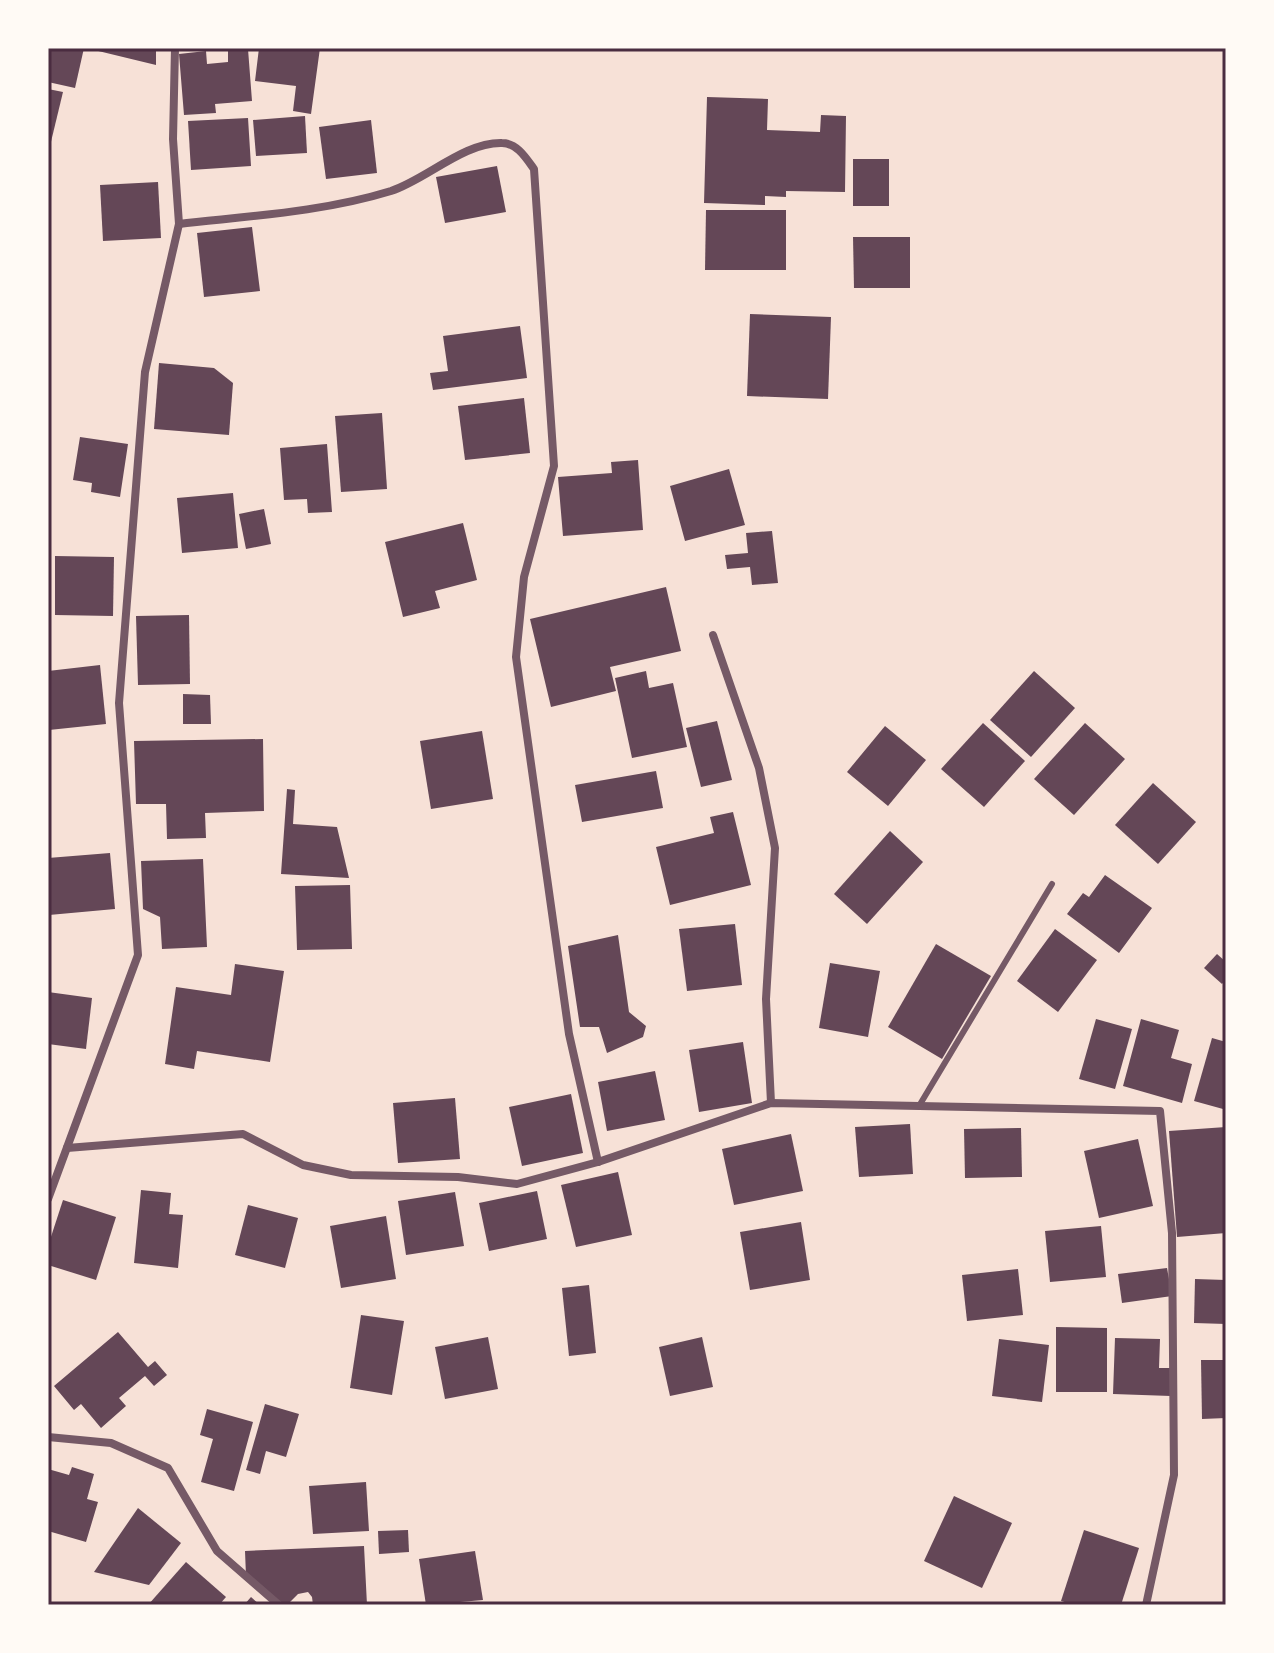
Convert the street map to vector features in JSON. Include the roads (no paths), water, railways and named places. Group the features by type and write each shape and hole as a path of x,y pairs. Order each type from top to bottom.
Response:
{"street":[{"path":"48,1199 138,955 119,703 145,372 179,224 173,139 175,48"},
{"path":"179,224 357,200 395,190 479,146 506,143 520,151 534,169 554,466 524,577 516,657 569,1034 598,1162"},
{"path":"713,635 759,768 775,848 766,999 771,1103"},
{"path":"67,1148 243,1134 303,1165 351,1175 458,1177 517,1184 598,1162 771,1103 1160,1111 1172,1233 1174,1475 1146,1605"},
{"path":"48,1437 111,1443 168,1468 217,1551 279,1605"}],"lane":[{"path":"919,1106 1052,884"}]}
